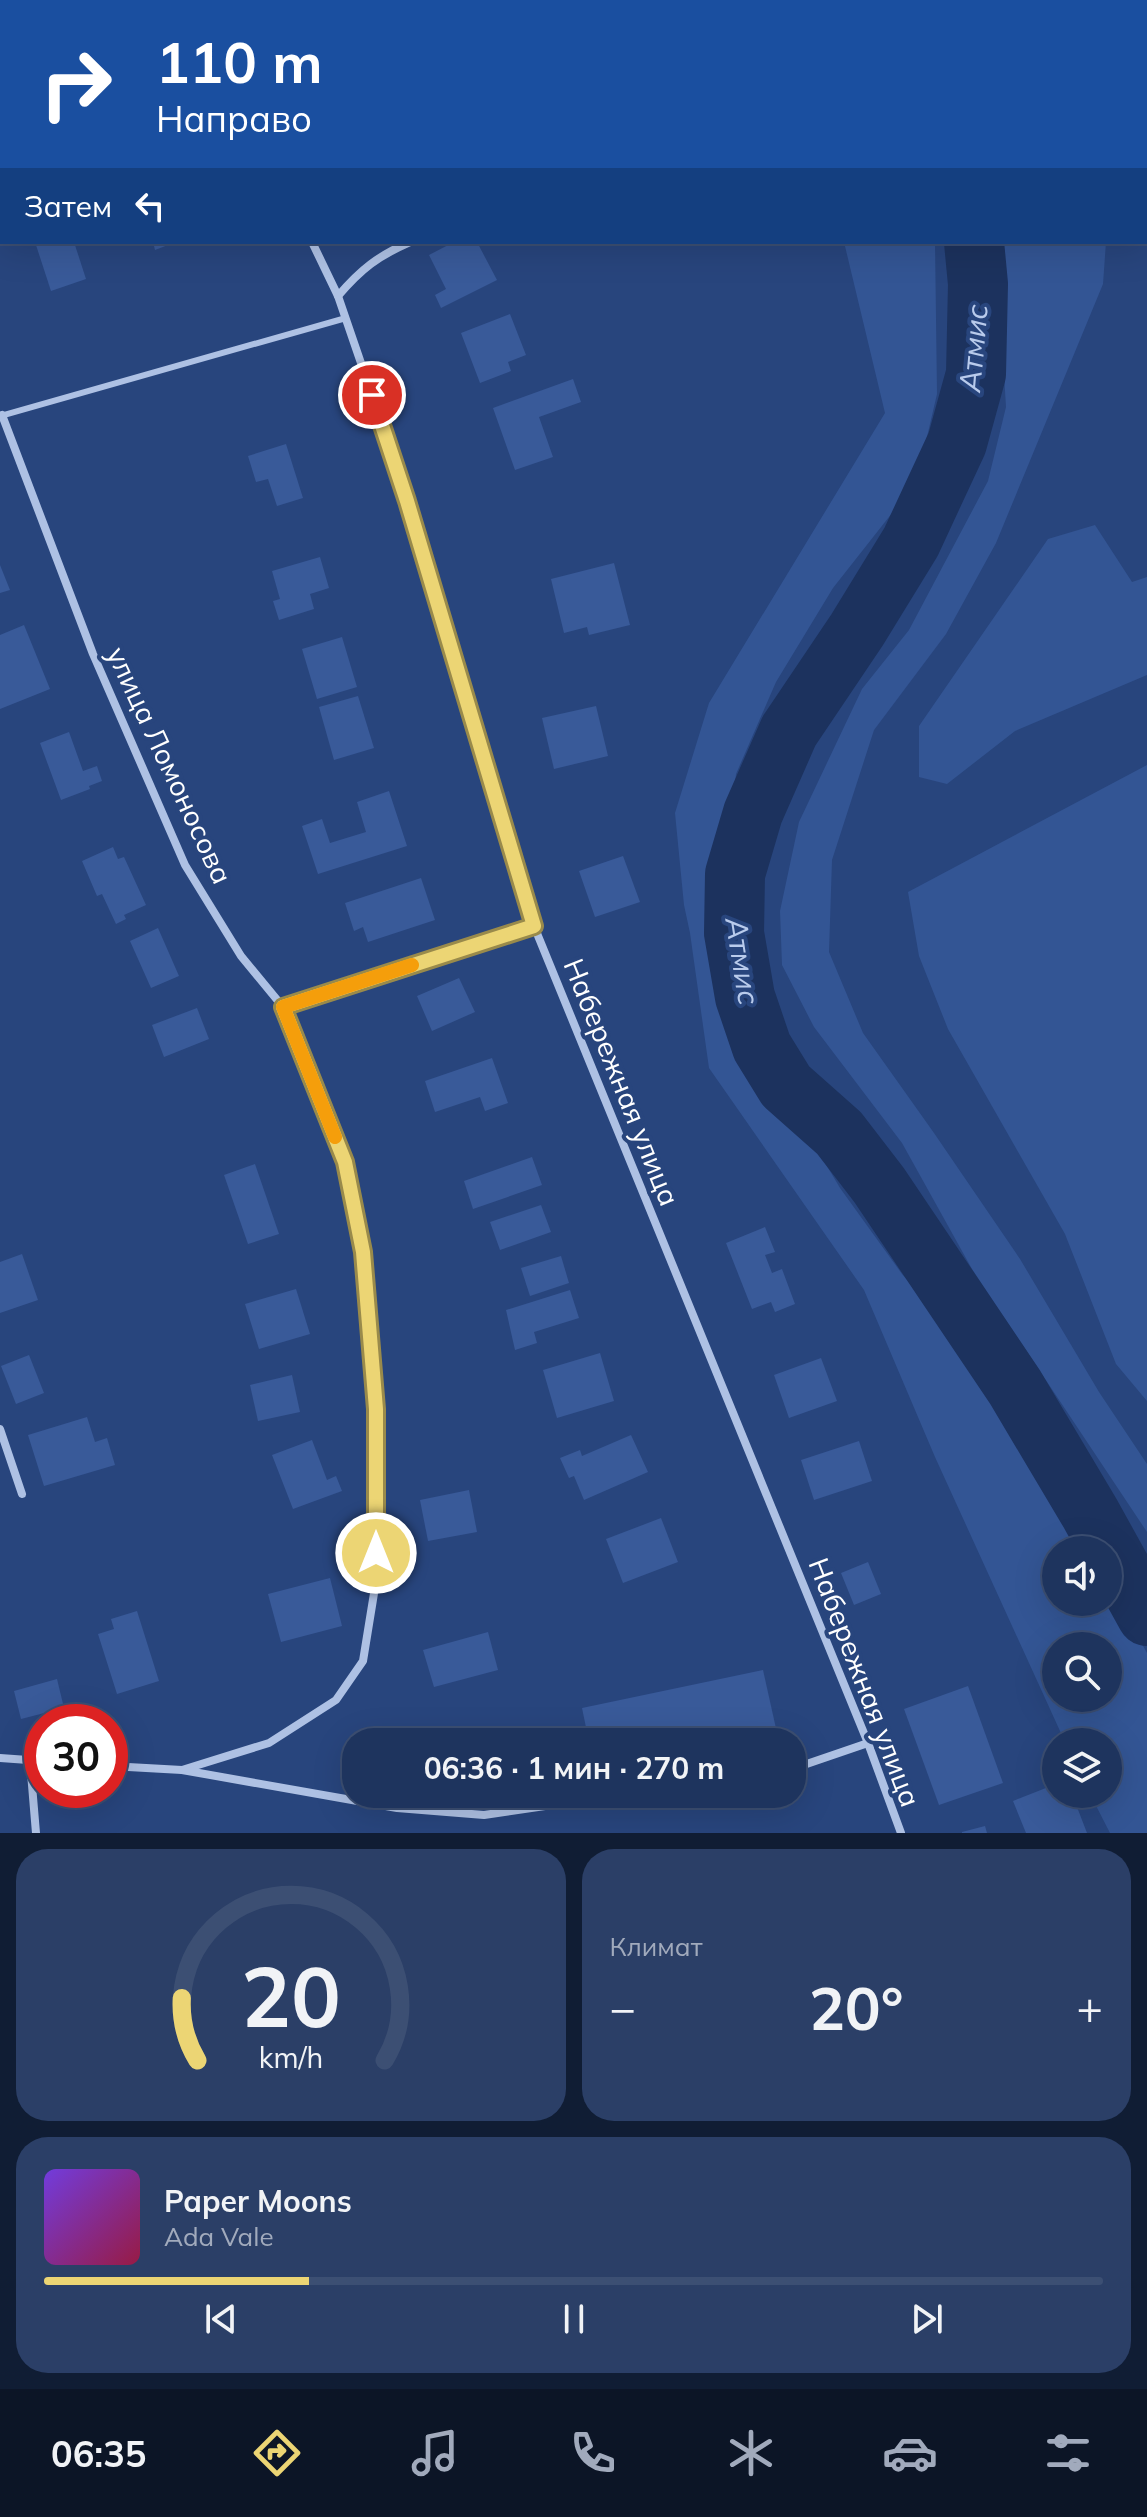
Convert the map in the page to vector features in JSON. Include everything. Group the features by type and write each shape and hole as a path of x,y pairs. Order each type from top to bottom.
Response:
{"street":[{"name":"Набережная улица","path":"313,244 338,296 398,471 534,926 868,1743 901,1833"},
{"path":"338,296 358,272 405,244"},
{"name":"улица Ломоносова","path":"1,415 93,654 185,865 241,956 283,1007 345,1162 363,1252 376,1409 376,1581 363,1661 336,1700 269,1743 182,1770"},
{"path":"283,1007 534,926"},
{"path":"0,1429 22,1494"},
{"path":"806,1764 868,1743"},
{"path":"0,1758 24,1760"},
{"path":"128,1767 182,1770 342,1798"},
{"path":"34,1808 36,1833"},
{"path":"397,1808 484,1815 532,1808"}],"lane":[{"path":"1,415 346,318"}],"shaded area":[{"path":"844,244 935,244 937,394 926,441 896,508 833,588 776,682 736,774 725,875 725,936 736,1001 757,1082 802,1124 840,1188 902,1274 974,1358 1041,1461 1082,1536 1042,1536 1042,1616 1122,1616 1122,1607 1147,1653 1147,1833 1110,1833 1097,1808 1122,1808 1122,1728 1059,1728 1051,1712 1122,1712 1122,1632 1042,1632 1042,1692 935,1457 864,1290 709,1068 684,905 675,813 709,703 885,413"},
{"path":"996,244 1106,244 1103,284 996,543 946,634 874,730 832,860 829,952 863,1033 1020,1259 1099,1392 1147,1464 1147,1532 972,1269 902,1143 814,1027 782,965 780,911 799,822 862,689 909,630 988,481 1006,407"},
{"path":"1095,525 1132,582 1147,577 1147,675 1015,731 947,784 919,777 919,726 1048,539"},
{"path":"1147,765 1147,1401 1116,1364 1065,1234 948,1029 919,956 908,892"}],"building":[{"path":"75,244 86,279 51,291 36,245"},
{"path":"154,244 171,244 155,250"},
{"path":"450,244 478,244 497,280 441,308 435,295 446,289 429,255"},
{"path":"510,314 526,355 508,362 511,371 480,383 461,333"},
{"path":"573,379 581,402 539,417 553,457 515,470 493,408"},
{"path":"286,444 303,498 277,506 268,479 256,482 248,456"},
{"path":"320,557 329,588 310,594 314,609 279,620 273,601 280,599 272,571"},
{"path":"614,563 630,625 589,635 587,627 564,633 551,579"},
{"path":"0,565 10,590 0,593"},
{"path":"24,625 50,689 0,709 0,635"},
{"path":"342,637 357,687 317,699 302,649"},
{"path":"358,696 374,748 334,760 319,707"},
{"path":"596,706 608,756 554,769 542,718"},
{"path":"69,732 83,771 97,766 102,781 61,800 40,743"},
{"path":"389,791 407,846 318,874 302,826 322,819 330,843 366,832 357,802"},
{"path":"113,847 118,859 124,857 146,905 124,915 126,919 116,924 102,894 97,896 82,861"},
{"path":"623,856 640,902 595,917 579,871"},
{"path":"421,878 435,920 368,942 363,927 354,931 345,903"},
{"path":"158,928 179,976 151,988 130,941"},
{"path":"459,978 475,1012 432,1031 417,996"},
{"path":"197,1008 209,1039 164,1057 152,1025"},
{"path":"492,1058 508,1103 485,1111 480,1097 435,1112 425,1081"},
{"path":"532,1157 542,1185 473,1209 464,1181"},
{"path":"255,1164 279,1234 248,1244 224,1175"},
{"path":"541,1205 551,1232 500,1250 490,1222"},
{"path":"765,1227 775,1252 765,1255 772,1273 782,1269 795,1304 775,1312 771,1302 752,1309 726,1243"},
{"path":"22,1254 38,1300 0,1313 0,1262"},
{"path":"561,1256 569,1283 530,1296 521,1268"},
{"path":"296,1289 310,1334 259,1349 245,1304"},
{"path":"570,1290 579,1318 534,1332 537,1343 515,1350 506,1310"},
{"path":"600,1353 614,1401 557,1418 543,1370"},
{"path":"29,1355 44,1393 16,1404 1,1366"},
{"path":"821,1358 837,1401 789,1418 774,1375"},
{"path":"292,1375 300,1412 258,1421 250,1385"},
{"path":"87,1417 95,1442 107,1438 115,1465 44,1486 28,1435"},
{"path":"631,1435 648,1472 584,1500 574,1476 569,1478 560,1458 580,1450 582,1456"},
{"path":"312,1440 327,1480 336,1476 342,1491 293,1509 272,1455"},
{"path":"859,1441 872,1481 814,1500 801,1460"},
{"path":"469,1490 477,1532 428,1541 420,1500"},
{"path":"661,1518 678,1562 623,1583 606,1539"},
{"path":"868,1562 881,1594 854,1605 841,1573"},
{"path":"330,1578 342,1626 281,1642 268,1594"},
{"path":"137,1611 159,1681 117,1694 98,1634 114,1629 111,1619"},
{"path":"488,1632 498,1670 434,1687 423,1650"},
{"path":"763,1670 776,1728 586,1728 582,1708"},
{"path":"57,1679 63,1704 24,1704 24,1718 21,1719 14,1691"},
{"path":"968,1686 1003,1783 939,1805 904,1709"},
{"path":"1042,1790 1042,1808 1077,1808 1087,1833 1026,1833 1013,1801"},
{"path":"985,1826 987,1833 962,1833 962,1832"}],"waterway":[{"name":"Атмис","path":"974,244 978,284 976,374 957,443 911,542 789,731 753,813 735,874 734,933 745,997 762,1047 786,1086 839,1133 879,1185 1015,1387 1147,1616"}],"slow traffic":[{"path":"335,1137 283,1007 412,965"}],"route":[{"path":"372,395 398,471 534,926 283,1007 345,1162 363,1252 376,1409 376,1553"}]}
